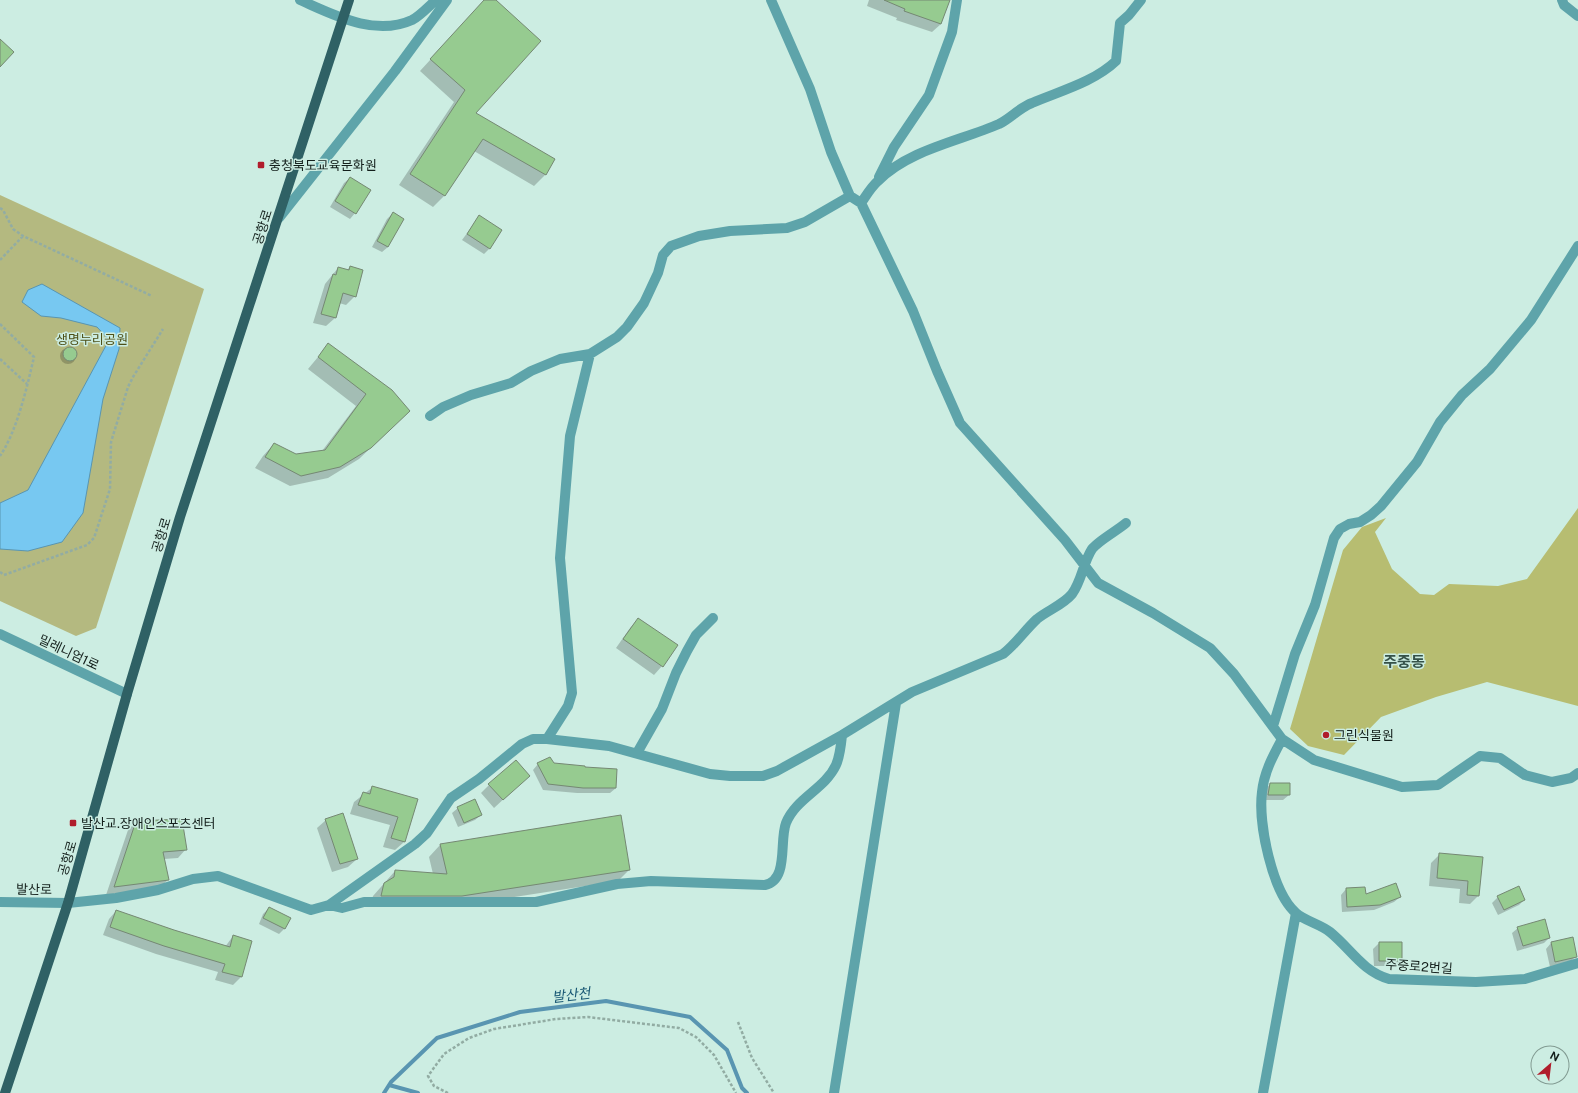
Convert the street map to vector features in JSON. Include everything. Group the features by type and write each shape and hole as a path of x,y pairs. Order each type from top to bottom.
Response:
{"main road":[{"name":"공항로","path":"4,1093 5,1083 68,903 127,694 180,517 349,0"}],"street":[{"path":"300,0 343,19 387,28 413,20 436,0"},
{"path":"279,218 395,71 446,0"},
{"path":"771,0 810,89 831,152 850,196 861,203 913,310 937,371 960,423 1065,540 1083,566 1098,583 1153,613 1210,648 1234,674 1282,739 1314,760 1402,787 1438,784 1480,756 1500,758 1525,775 1552,782 1571,778 1578,773"},
{"path":"861,203 878,181 894,147 929,95 952,32 957,0"},
{"path":"878,181 897,166 938,147 1000,123 1023,106 1074,86 1107,70 1116,61 1120,23 1130,15 1141,0"},
{"path":"1562,0 1564,5 1578,16"},
{"path":"430,416 450,404 471,395 511,383 531,371 560,359 590,354 627,328 644,303 658,273 663,255 671,246 699,236 730,231 787,228 805,222 850,196"},
{"path":"1273,726 1295,654 1306,629 1321,585 1334,538 1340,529 1349,524 1360,522 1381,506 1417,462 1440,422 1462,395 1490,369 1531,320 1578,246"},
{"path":"547,739 568,706 572,693 560,558 570,436 590,354"},
{"path":"329,905 415,844 427,833 451,798 479,779 522,744 533,739 547,739 608,746 710,774 730,776 763,776 777,771 842,735 912,692 1003,654 1013,646 1038,618 1071,595 1079,583 1083,566 1093,548 1126,523"},
{"path":"637,753 662,709 676,673 696,635 713,618"},
{"name":"밀레니엄1로","path":"0,634 127,694"},
{"path":"834,1093 896,703"},
{"path":"329,905 342,908 364,902 536,902 617,884 651,881 764,885 772,883 778,875 786,823 794,809 826,779 835,766 840,750 842,735"},
{"name":"주중로2번길","path":"1282,739 1268,766 1261,793 1262,817 1272,872 1282,894 1296,913 1330,932 1358,962 1376,975 1389,979 1476,982 1525,979 1578,963"},
{"name":"발산로","path":"0,902 68,903 116,898 158,890 193,879 218,876 311,910 329,905"},
{"path":"1263,1093 1296,913"}],"path":[{"path":"0,208 3,210 13,230 23,236 152,296"},
{"path":"0,260 23,236"},
{"path":"0,324 34,358 28,384 7,445 0,456"},
{"path":"0,572 4,575 87,545 94,538 110,490 112,442 124,401 132,377 163,330"},
{"path":"0,359 28,384"},
{"path":"448,1093 434,1086 428,1076 444,1054 469,1038 494,1028 524,1023 588,1017 679,1028 696,1037 714,1055 736,1093"},
{"path":"738,1022 752,1058 774,1093"}],"green space":[{"name":"생명누리공원","path":"0,195 204,289 96,628 76,636 0,601"},
{"path":"1578,508 1578,706 1487,682 1436,697 1381,717 1344,755 1308,746 1290,729 1343,550 1362,527 1386,518 1375,532 1392,569 1420,594 1434,595 1449,584 1498,586 1527,579"}],"water":[{"path":"42,284 120,328 119,349 103,399 83,513 62,542 28,551 0,549 0,503 28,490 109,340 97,327 61,318 41,316 22,302 28,290"}],"building":[{"path":"484,0 496,0 541,41 476,113 555,159 546,175 483,139 445,196 410,174 465,90 430,59"},
{"path":"884,0 950,0 941,24 904,11 905,9"},
{"path":"0,39 14,52 0,67"},
{"path":"350,177 371,190 356,214 335,201"},
{"path":"393,212 404,219 388,247 377,241"},
{"path":"479,215 502,230 490,249 467,234"},
{"path":"350,266 363,270 356,297 343,293 336,318 321,314 333,274 336,275 338,267 349,270"},
{"path":"328,343 392,390 410,411 371,448 340,467 301,476 265,457 274,443 296,454 325,450 366,394 318,357"},
{"path":"67,347 73,347 77,351 77,357 73,361 67,361 63,357 63,351"},
{"path":"638,618 678,645 663,667 623,639"},
{"path":"550,757 554,763 617,769 616,788 583,788 548,784 537,763"},
{"path":"516,760 530,776 503,800 488,784"},
{"path":"1270,783 1290,783 1290,795 1268,795"},
{"path":"372,786 418,799 405,842 391,838 398,817 358,805 363,792 370,794"},
{"path":"475,799 482,815 464,823 457,807"},
{"path":"343,813 358,859 340,864 325,819"},
{"path":"621,815 630,870 462,896 381,896 384,883 394,877 395,870 447,874 440,844"},
{"path":"182,819 187,850 163,852 169,880 114,887 136,821"},
{"path":"1439,853 1483,857 1479,896 1467,895 1468,881 1437,878"},
{"path":"1396,883 1401,897 1380,905 1347,907 1346,888 1365,887 1366,894"},
{"path":"1519,886 1525,900 1504,910 1497,896"},
{"path":"269,907 291,918 285,929 263,918"},
{"path":"116,910 230,947 233,935 252,941 242,977 222,972 225,964 164,946 110,927"},
{"path":"1545,919 1550,938 1523,946 1517,927"},
{"path":"1573,937 1577,957 1555,962 1551,942"},
{"path":"1379,942 1402,942 1402,961 1379,961"}],"waterway":[{"name":"발산천","path":"384,1093 391,1082 437,1038 520,1012 606,1001 690,1017 727,1050 742,1088 747,1093"},
{"path":"389,1085 418,1093"}],"place":[{"name":"충청북도교육문화원","path":"261,165"},
{"name":"그린식물원","path":"1326,735"},
{"name":"발산교.장애인스포츠센터","path":"73,823"}],"district":[{"name":"주중동","path":"1404,662"}]}
